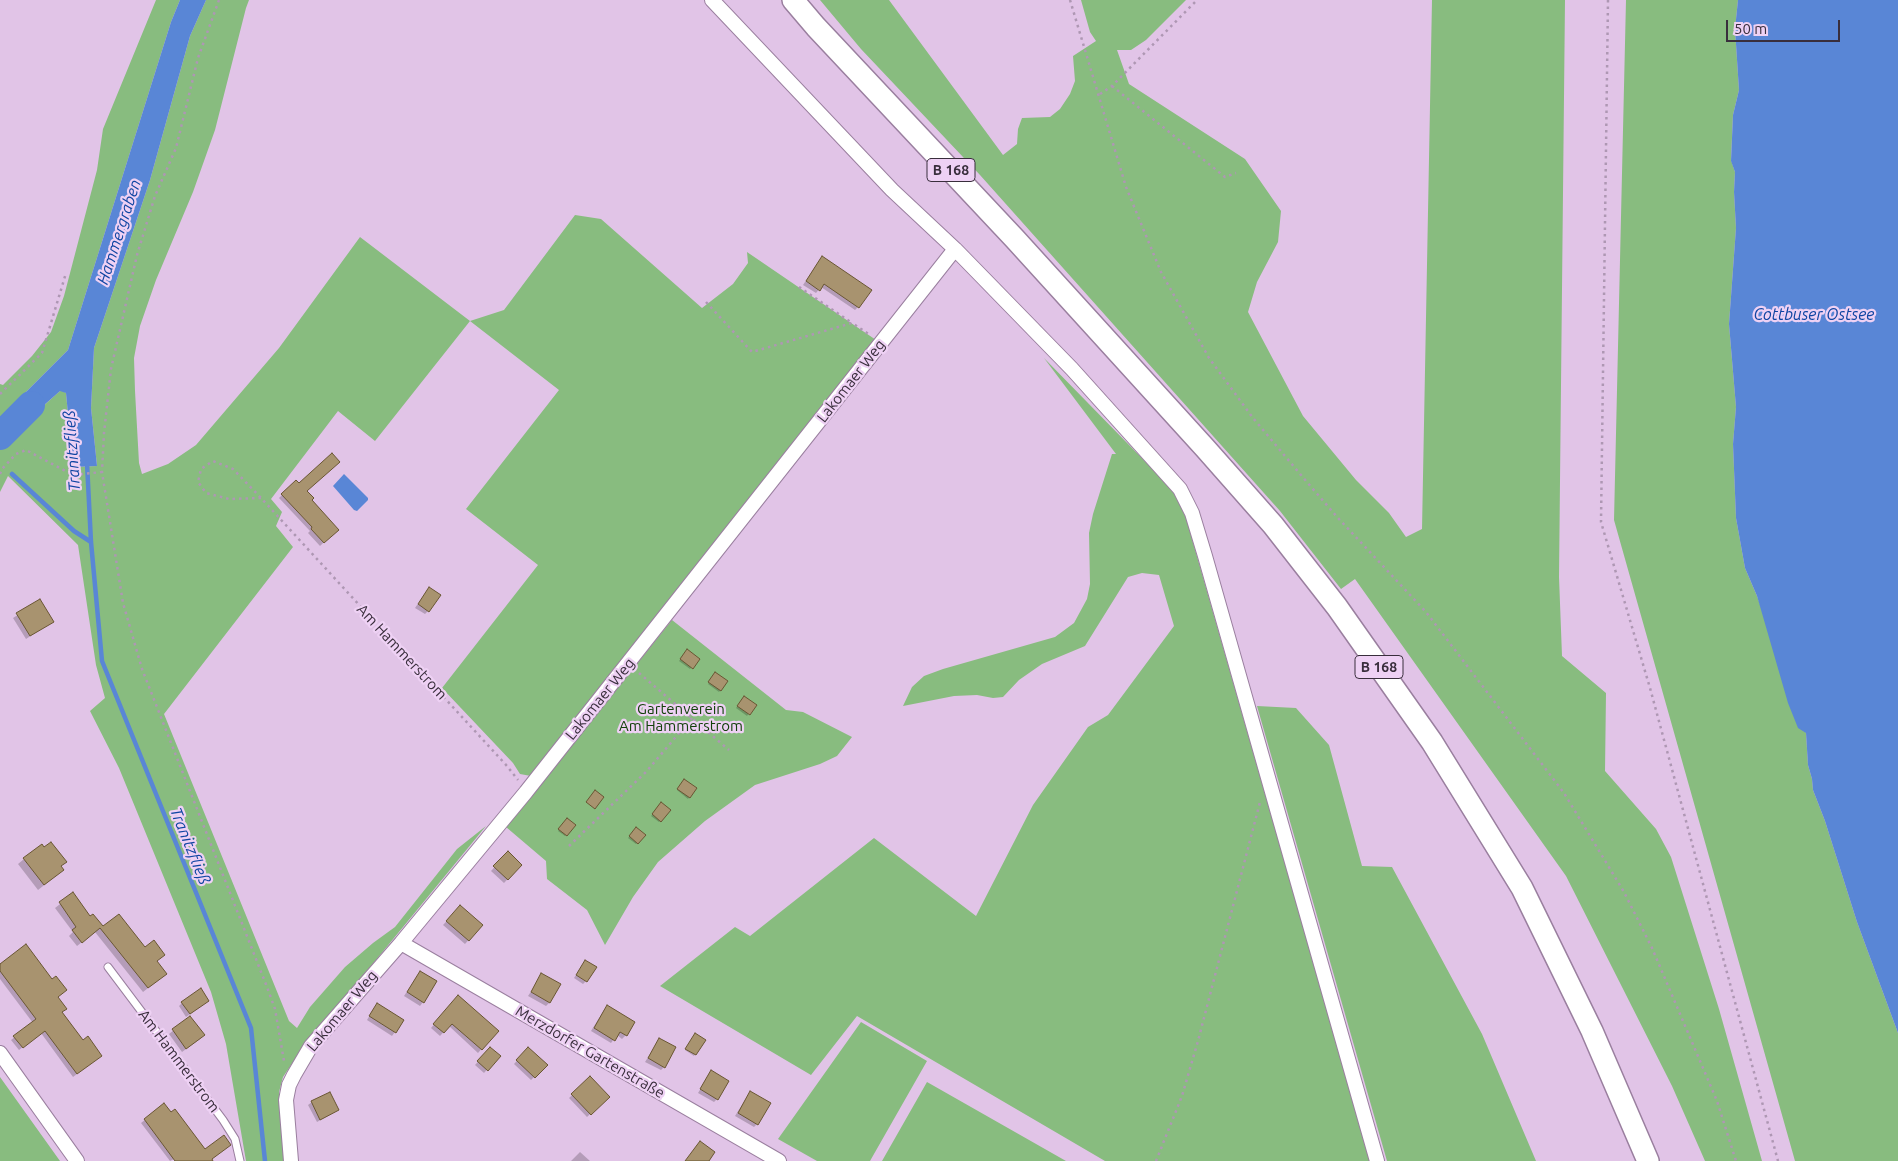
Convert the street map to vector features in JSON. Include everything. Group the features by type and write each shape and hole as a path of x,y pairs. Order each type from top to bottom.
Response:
{"main road":[{"name":"B 168","path":"793,0 1199,441 1273,525 1337,608 1432,742 1522,888 1592,1031 1648,1161"}],"street":[{"path":"712,0 892,190 955,249 1072,369 1180,489 1192,513 1200,539 1377,1161"},
{"name":"Lakomaer Weg","path":"291,1161 286,1100 289,1086 311,1046 401,943 526,792 955,249"},
{"name":"Merzdorfer Gartenstraße","path":"401,943 779,1161"},
{"path":"0,1052 77,1161"}],"lane":[{"name":"Am Hammerstrom","path":"108,967 223,1120 235,1139 240,1161"}],"path":[{"path":"220,0 198,58 176,148 155,196 137,255 111,369 102,472 124,603 142,669 273,1002 289,1086"},
{"path":"1070,0 1100,94 1126,187 1157,263 1209,358 1253,418 1306,481 1426,612 1564,792 1624,892 1677,1005 1717,1101 1736,1161"},
{"path":"1100,94 1112,86 1197,0"},
{"path":"1608,0 1601,522 1650,688 1778,1161"},
{"path":"1112,86 1225,177 1236,173"},
{"path":"0,394 42,353 66,273"},
{"path":"800,288 882,342"},
{"path":"706,302 752,352 852,323"},
{"path":"0,474 16,454 26,450 73,475 102,472"},
{"name":"Am Hammerstrom","path":"261,498 230,499 206,493 198,482 201,469 213,461 233,469 261,498 507,766 526,792"},
{"path":"629,664 729,750"},
{"path":"569,846 646,772 692,718"},
{"path":"1156,1161 1182,1096 1196,1050 1267,776"}],"green space":[{"path":"156,0 180,0 171,22 68,350 0,418 0,384 3,385 32,356 51,332 64,296 97,170 103,129"},
{"path":"206,0 249,0 215,130 193,192 156,280 140,326 134,358 139,463 142,474 168,464 196,445 279,348 360,237 470,321 375,441 338,411 271,499 282,512 276,526 293,547 164,714 289,1021 297,1028 310,1007 345,967 395,927 457,849 486,826 297,1056 283,1077 279,1092 284,1161 246,1161 226,1044 211,992 119,768 90,711 105,698 96,665 78,545 8,476 0,492 0,445 61,390 66,393 73,467 97,466 91,408 94,348 150,180 190,36"},
{"path":"820,0 889,0 1003,155 1017,144 1018,129 1022,118 1050,117 1060,109 1070,94 1075,81 1073,56 1096,41 1090,32 1081,0 1186,0 1146,40 1131,50 1117,50 1129,84 1245,159 1281,211 1278,242 1257,282 1248,312 1303,416 1356,480 1389,513 1406,537 1422,529 1432,0 1565,0 1559,577 1562,656 1606,693 1605,771 1656,829 1671,857 1719,1009 1762,1161 1705,1161 1672,1086 1566,876 1355,579 1341,589 1280,511 980,175 861,49"},
{"path":"1626,0 1738,0 1735,29 1739,90 1733,115 1731,160 1735,172 1736,228 1729,324 1736,407 1733,444 1736,518 1745,568 1757,596 1806,733 1808,765 1813,790 1825,821 1857,922 1898,1033 1898,1161 1795,1161 1614,520"},
{"path":"575,215 601,219 702,308 733,284 748,263 747,252 876,340 531,776 520,774 513,763 442,688 538,565 466,509 559,390 470,321 504,310"},
{"path":"1044,358 1174,491 1186,518 1370,1161 1105,1161 857,1016 811,1075 660,986 735,927 750,936 874,838 976,916 1033,805 1088,727 1108,715 1174,626 1159,575 1142,573 1128,577 1085,646 1042,664 1019,680 1003,697 954,696 903,706 912,687 924,676 1055,637 1074,623 1087,599 1090,584 1089,533 1112,454 1116,454"},
{"name":"Gartenverein Am Hammerstrom","path":"672,620 786,710 803,712 852,737 837,756 820,764 755,785 705,821 658,862 633,897 605,945 587,910 547,879 546,861 506,827"},
{"path":"1257,706 1296,708 1329,745 1362,866 1392,867 1482,1034 1536,1161 1387,1161"},
{"path":"861,1022 927,1061 870,1161 817,1161 778,1139"},
{"path":"0,1077 60,1161 0,1161"},
{"path":"927,1082 1066,1161 882,1161"}],"water":[{"path":"180,0 206,0 190,36 150,180 94,348 91,408 97,466 73,467 66,393 60,391 8,437 0,427 0,418 68,350 171,22"},
{"name":"Cottbuser Ostsee","path":"1738,0 1898,0 1898,1033 1857,922 1825,821 1813,790 1808,765 1806,733 1798,728 1788,703 1757,596 1745,568 1736,518 1733,444 1736,407 1729,324 1736,228 1735,172 1731,161 1733,115 1739,90 1735,29"},
{"path":"344,474 368,498 357,511 333,486"}],"building":[{"path":"822,256 872,290 859,308 824,284 820,291 806,281"},
{"path":"332,453 340,462 307,491 314,498 312,500 339,530 324,543 311,529 312,527 281,494 296,480 299,483"},
{"path":"429,587 441,595 429,612 418,604"},
{"path":"40,599 54,622 30,636 16,613"},
{"path":"687,649 700,659 693,669 680,659"},
{"path":"715,672 728,681 721,691 708,682"},
{"path":"744,696 757,705 750,715 737,706"},
{"path":"684,779 697,788 690,798 677,789"},
{"path":"595,790 604,797 595,809 586,802"},
{"path":"661,802 671,810 661,822 652,814"},
{"path":"567,818 576,825 567,836 558,829"},
{"path":"636,827 646,835 638,844 629,836"},
{"path":"51,842 67,862 61,866 64,870 44,885 23,858 42,844 44,847"},
{"path":"508,851 522,865 508,880 493,866"},
{"path":"73,892 90,916 93,914 103,926 119,914 145,947 154,940 165,955 157,961 167,974 148,988 100,928 82,943 72,930 76,927 59,902"},
{"path":"460,905 483,925 469,941 446,921"},
{"path":"26,944 52,979 56,976 67,990 58,997 67,1009 62,1012 83,1040 88,1036 102,1056 77,1074 45,1031 23,1048 13,1036 36,1019 0,971 0,964"},
{"path":"585,960 597,967 587,982 576,975"},
{"path":"420,971 437,981 424,1003 407,992"},
{"path":"541,973 561,984 550,1003 531,992"},
{"path":"201,988 209,1001 190,1014 181,1002"},
{"path":"458,995 499,1031 482,1050 452,1024 444,1033 433,1024"},
{"path":"377,1003 404,1020 396,1033 369,1016"},
{"path":"607,1005 635,1022 627,1036 620,1032 615,1041 594,1028"},
{"path":"190,1016 205,1035 186,1049 172,1029"},
{"path":"695,1033 706,1040 696,1055 685,1049"},
{"path":"659,1038 676,1047 665,1068 648,1058"},
{"path":"490,1047 501,1056 488,1071 477,1061"},
{"path":"528,1047 548,1065 535,1078 516,1060"},
{"path":"711,1070 729,1081 718,1100 700,1089"},
{"path":"590,1076 610,1097 591,1115 571,1094"},
{"path":"750,1091 771,1103 758,1125 738,1113"},
{"path":"330,1092 339,1110 320,1120 311,1101"},
{"path":"164,1103 171,1112 175,1109 205,1149 224,1135 231,1145 212,1159 213,1161 175,1161 144,1119"},
{"path":"700,1141 715,1152 709,1161 685,1161"}],"waterway":[{"name":"Hammergraben","path":"0,436 31,405"},
{"name":"Tranitzfließ","path":"87,463 91,542 102,661 251,1028 265,1161"},
{"name":"Tranitzfließ","path":"12,474 74,531 91,542"}]}
